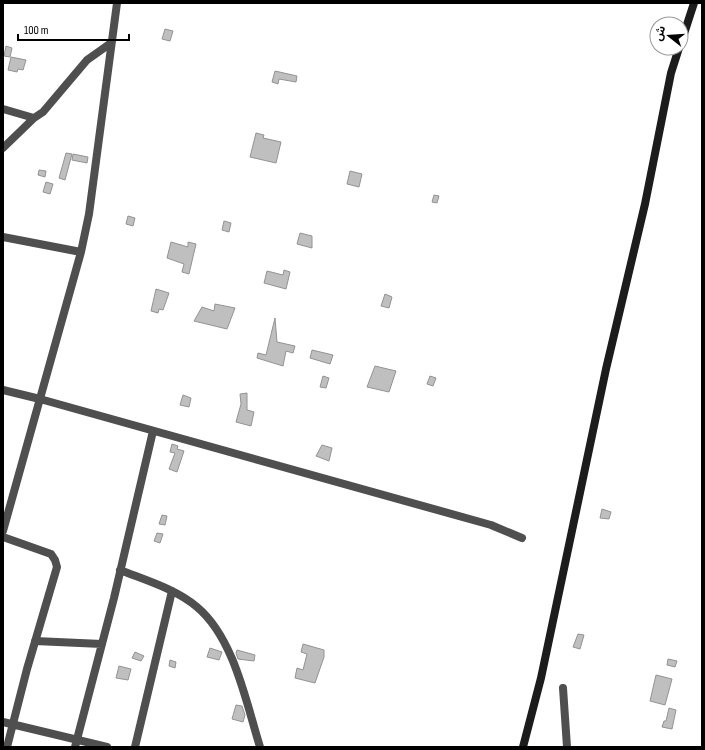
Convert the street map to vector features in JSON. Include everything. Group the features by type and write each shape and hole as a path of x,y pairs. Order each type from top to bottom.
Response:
{"main road":[{"path":"689,18 694,3"},
{"path":"523,747 543,670 604,377 645,204 672,73 677,56"}],"street":[{"path":"3,531 81,252 89,214 117,3"},
{"path":"3,148 34,118 43,112 87,60 111,43"},
{"path":"3,110 34,118"},
{"path":"3,237 81,252"},
{"path":"3,390 40,398 491,525 522,538"},
{"path":"76,743 102,644 153,431"},
{"path":"3,537 51,554 57,567 35,641 7,747"},
{"path":"120,570 172,591 196,606 215,625 228,646 260,747"},
{"path":"135,747 172,591"},
{"path":"35,641 102,644"},
{"path":"562,688 567,747"},
{"path":"3,722 76,743 107,747"}],"building":[{"path":"165,29 173,31 170,41 162,39"},
{"path":"6,46 12,48 10,57 4,56"},
{"path":"11,57 26,60 23,70 18,69 17,72 8,70"},
{"path":"275,71 297,76 296,82 279,79 278,84 272,82"},
{"path":"256,133 264,135 263,138 281,142 276,163 250,157"},
{"path":"66,153 72,154 65,180 59,178"},
{"path":"73,154 88,157 87,163 72,160"},
{"path":"39,170 46,171 45,177 38,175"},
{"path":"350,171 362,174 359,187 347,184"},
{"path":"46,182 53,184 50,194 43,192"},
{"path":"434,195 439,196 437,203 432,202"},
{"path":"128,216 135,218 133,226 126,224"},
{"path":"224,221 231,223 229,232 222,230"},
{"path":"300,233 312,236 312,248 297,244"},
{"path":"171,242 188,247 188,242 196,244 189,274 182,272 184,264 167,258"},
{"path":"284,270 290,272 286,289 264,283 267,271 283,275"},
{"path":"156,289 169,293 163,310 159,309 158,313 151,311"},
{"path":"385,294 392,297 389,308 381,306"},
{"path":"215,304 235,308 227,329 194,321 202,307 214,311"},
{"path":"275,318 277,342 295,346 293,353 286,351 283,366 257,358 258,353 266,355"},
{"path":"312,350 333,355 330,364 310,358"},
{"path":"375,366 396,371 389,392 367,387"},
{"path":"323,376 329,378 326,388 320,387"},
{"path":"430,376 436,378 433,386 427,384"},
{"path":"247,393 247,410 254,412 251,426 236,422 241,404 240,394"},
{"path":"183,395 191,398 189,407 180,405"},
{"path":"172,444 178,446 177,449 184,451 177,472 169,469 175,453 170,452"},
{"path":"322,445 332,448 329,461 316,456"},
{"path":"602,509 611,512 609,519 600,518"},
{"path":"162,515 167,516 165,525 159,524"},
{"path":"157,533 163,534 160,543 154,541"},
{"path":"578,634 584,635 580,649 573,647"},
{"path":"303,644 324,650 324,657 315,683 295,678 297,668 303,670 307,654 301,652"},
{"path":"210,648 222,652 219,660 207,657"},
{"path":"237,650 255,655 254,661 238,659 236,653"},
{"path":"135,652 144,656 141,661 132,658"},
{"path":"668,659 677,661 675,667 667,665"},
{"path":"170,660 176,662 175,668 169,666"},
{"path":"119,666 131,669 128,680 116,678"},
{"path":"656,675 672,679 665,705 650,701"},
{"path":"236,705 242,706 245,715 243,722 232,719"},
{"path":"669,708 676,710 672,729 662,727 664,721 666,721"}]}
